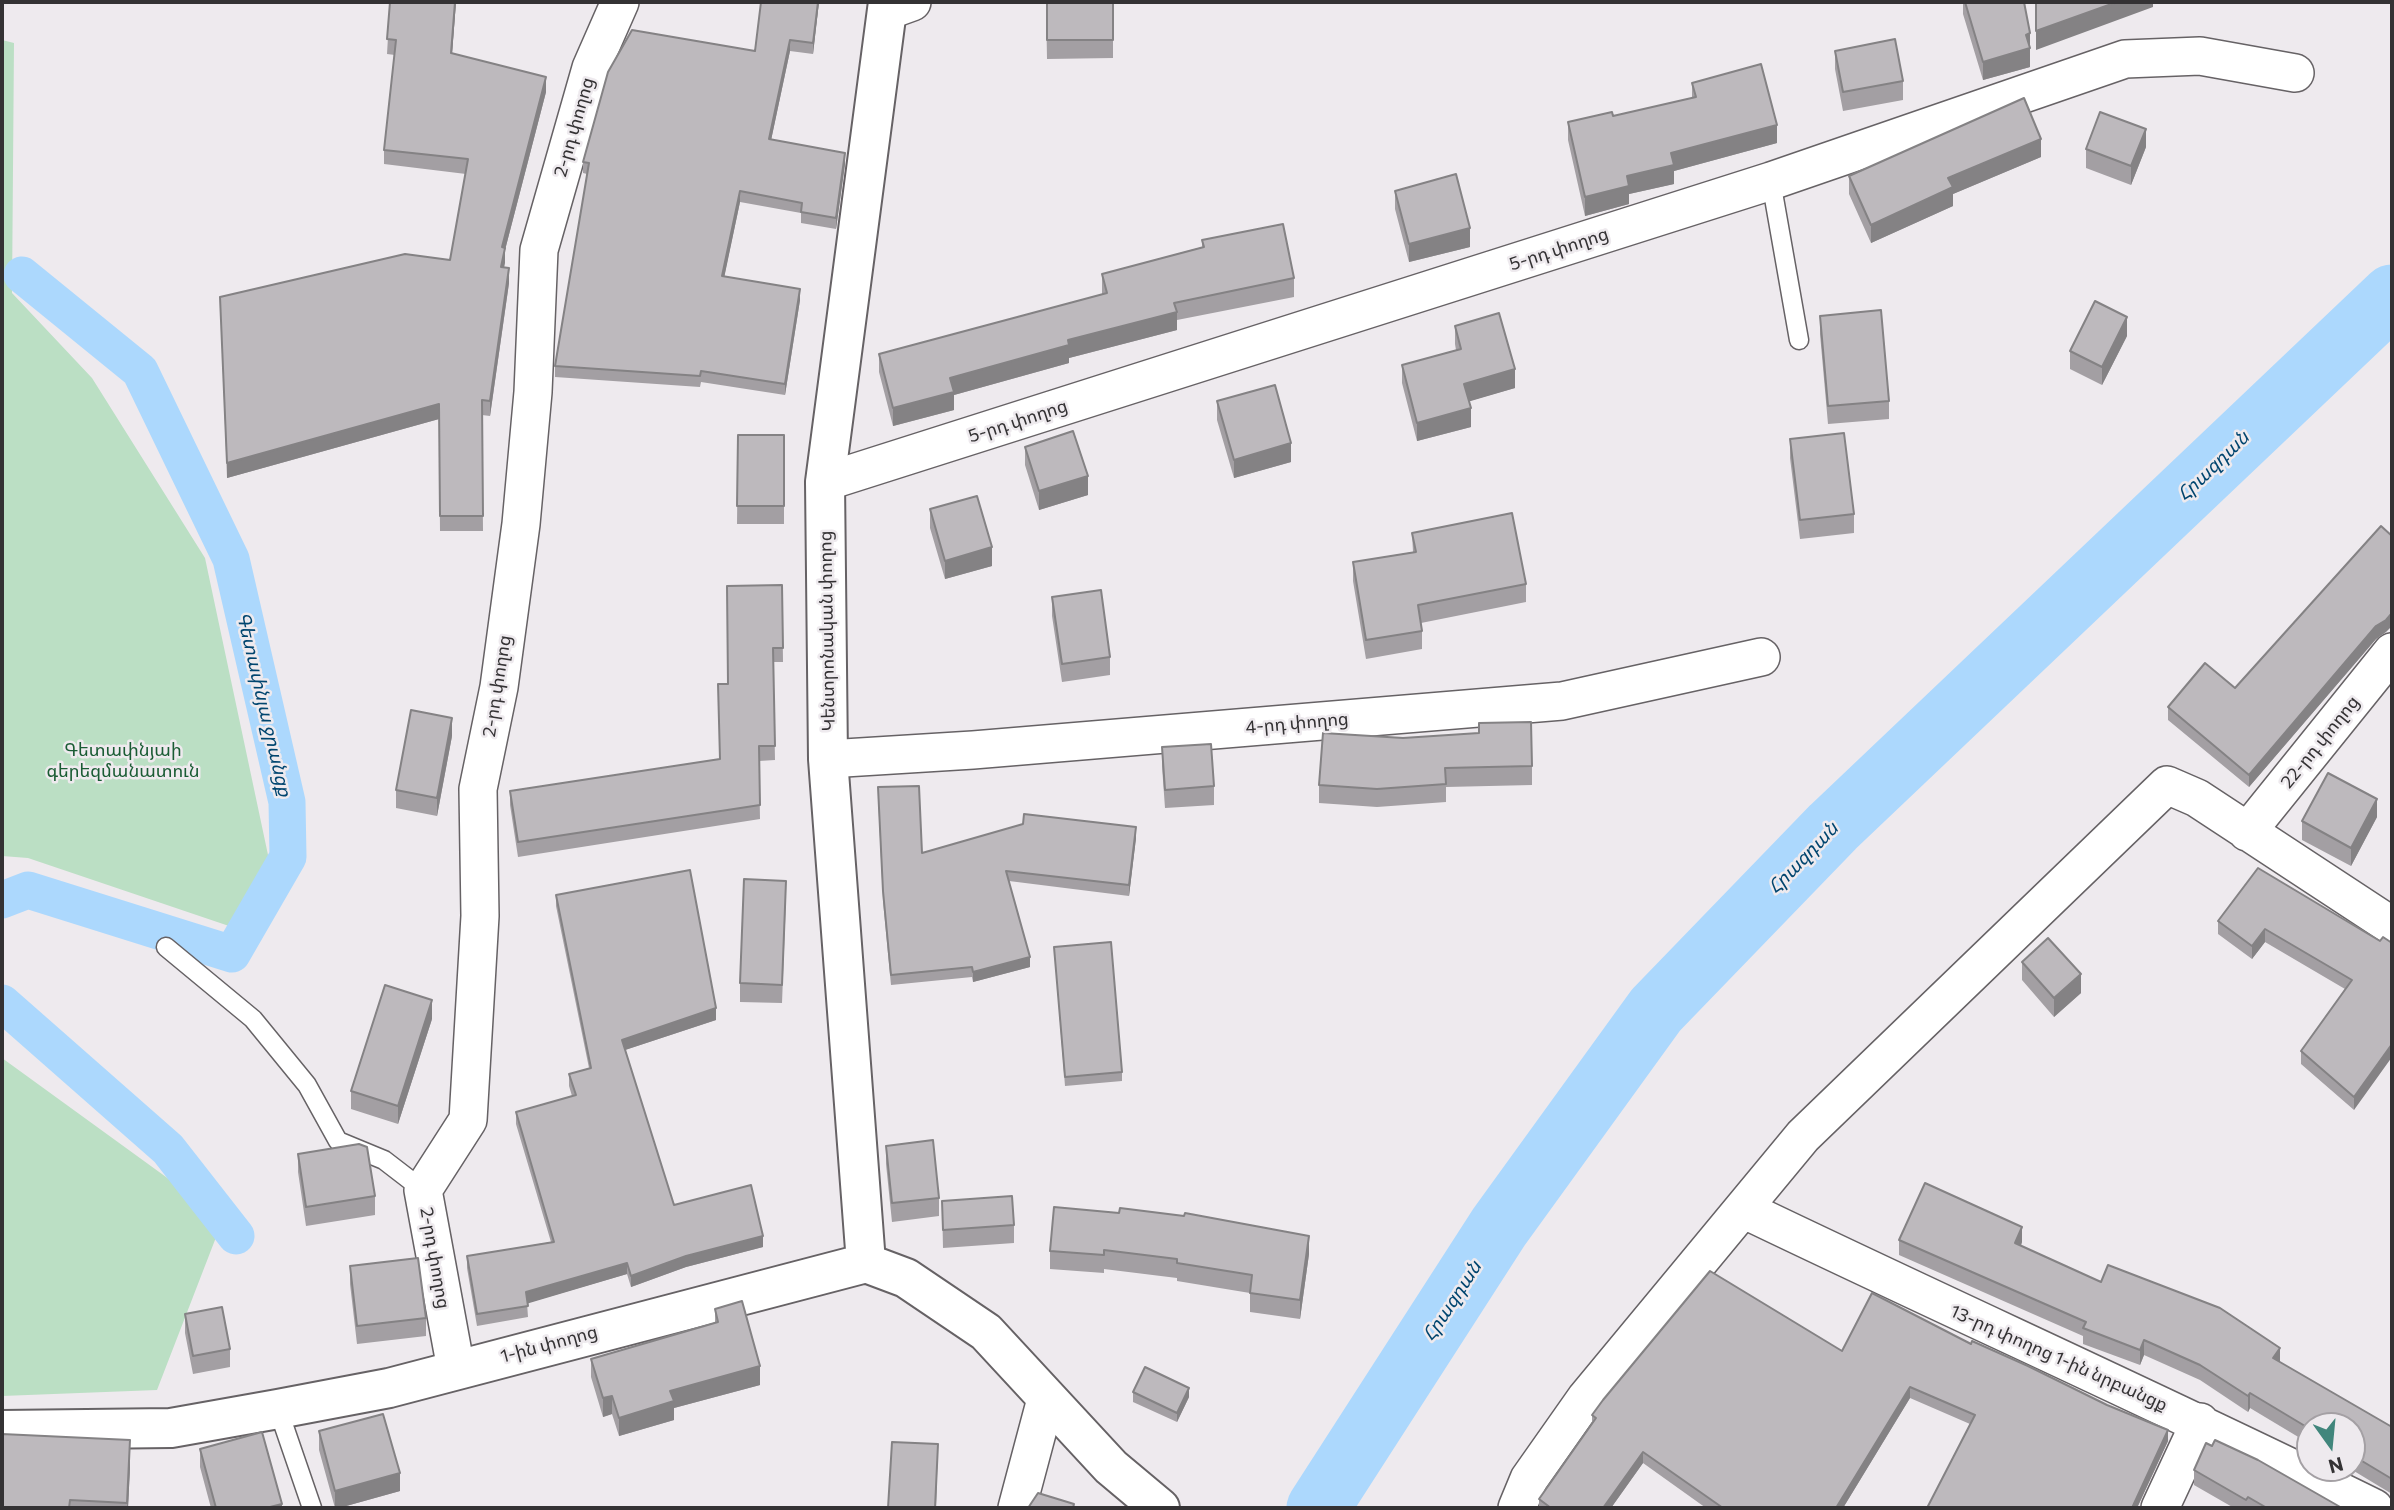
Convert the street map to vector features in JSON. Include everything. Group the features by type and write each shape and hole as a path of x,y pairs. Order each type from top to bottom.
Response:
{"main road":[{"name":"Կենտրոնական փողոց","path":"866,1263 828,759 825,482 896,5"},
{"name":"1-ին փողոց","path":"2,1430 171,1428 389,1388 456,1368 866,1263"},
{"path":"866,1263 906,1278 986,1332 1111,1467 1160,1508"}],"street":[{"name":"2-րդ փողոց","path":"456,1368 423,1190 468,1120 480,916 478,789 499,687 521,524 533,392 539,250 591,68 620,2"},
{"name":"5-րդ փողոց","path":"825,482 1771,181 2125,59 2200,55 2295,73"},
{"name":"22-րդ փողոց","path":"2247,832 2392,652"},
{"name":"4-րդ փողոց","path":"828,759 973,750 1562,701 1761,657"},
{"path":"1517,1508 1529,1479 1586,1398 1803,1136 2166,785 2197,798 2392,926"},
{"name":"13-րդ փողոց 1-ին նրբանցք","path":"1742,1209 1993,1329 2200,1422 2374,1508"},
{"path":"1017,1508 1046,1399"},
{"path":"2160,1508 2200,1422"}],"lane":[{"path":"1771,181 1799,340"},
{"path":"166,947 253,1019 307,1085 338,1141 384,1160 423,1190"},
{"path":"278,1409 312,1508"}],"green space":[{"name":"Գետափնյաի գերեզմանատուն","path":"2,40 14,43 12,293 92,378 205,558 271,869 229,926 28,858 2,856"},
{"path":"2,1058 206,1206 220,1227 157,1390 2,1396"}],"building":[{"path":"390,2 455,2 451,53 546,77 502,247 505,248 501,267 509,268 490,401 482,400 483,516 440,516 439,404 227,463 220,297 405,254 450,260 468,159 384,150 396,40 387,39"},
{"path":"761,2 818,2 813,43 790,40 769,139 845,153 836,218 801,212 802,203 740,191 722,276 800,289 785,384 701,371 700,376 555,366 589,163 583,162 608,72 632,30 755,51"},
{"path":"1047,2 1113,2 1113,40 1047,40"},
{"path":"1965,2 2024,2 2030,33 2026,35 2030,48 1983,62"},
{"path":"2036,2 2117,2 2036,31"},
{"path":"1895,39 1903,81 1843,92 1835,51"},
{"path":"1761,64 1777,125 1671,153 1674,165 1627,176 1629,186 1585,197 1568,122 1612,112 1613,116 1696,97 1692,83"},
{"path":"2024,98 2041,139 1948,178 1953,187 1871,225 1849,176"},
{"path":"2100,112 2146,129 2131,166 2086,149"},
{"path":"1456,174 1470,228 1409,244 1395,191"},
{"path":"1283,224 1294,278 1174,303 1177,312 1068,340 1069,345 950,378 954,392 893,408 879,354 1107,293 1102,274 1204,247 1202,240"},
{"path":"2095,301 2127,317 2102,367 2070,351"},
{"path":"1881,310 1889,401 1828,406 1820,316"},
{"path":"1499,313 1515,369 1464,384 1471,408 1417,423 1402,365 1461,349 1455,326"},
{"path":"1275,385 1291,443 1234,460 1217,401"},
{"path":"1073,431 1088,476 1039,491 1025,447"},
{"path":"1844,433 1854,514 1800,520 1790,439"},
{"path":"738,435 784,435 784,506 737,506"},
{"path":"977,496 992,547 945,561 930,509"},
{"path":"1512,513 1526,584 1418,605 1422,631 1366,640 1353,562 1416,552 1412,533"},
{"path":"2381,526 2392,536 2392,613 2376,626 2249,775 2168,707 2205,663 2235,688"},
{"path":"782,585 783,648 773,648 775,746 759,746 760,805 518,842 510,791 720,759 718,684 728,684 727,586"},
{"path":"1101,590 1110,657 1062,664 1052,597"},
{"path":"411,710 452,718 437,798 396,790"},
{"path":"1531,722 1532,766 1445,768 1446,784 1377,789 1319,785 1323,733 1403,738 1479,733 1479,723"},
{"path":"1211,744 1214,786 1165,790 1162,747"},
{"path":"2328,773 2377,799 2351,848 2302,821"},
{"path":"919,786 922,853 1023,824 1024,814 1136,827 1129,885 1006,871 1030,957 973,972 972,967 891,975 883,891 878,787"},
{"path":"2258,868 2380,941 2383,937 2392,943 2392,1044 2354,1097 2301,1051 2352,980 2265,929 2252,946 2218,921"},
{"path":"690,870 716,1008 622,1040 674,1205 751,1185 763,1236 686,1256 631,1276 627,1263 526,1292 528,1306 477,1314 467,1256 554,1242 516,1112 576,1095 569,1074 591,1068 556,895"},
{"path":"744,879 786,881 782,985 740,983"},
{"path":"2048,938 2081,974 2054,998 2022,962"},
{"path":"1111,942 1122,1072 1065,1077 1054,947"},
{"path":"385,985 432,1000 398,1106 351,1091"},
{"path":"933,1140 939,1198 892,1203 886,1146"},
{"path":"359,1144 367,1147 375,1196 306,1207 298,1154"},
{"path":"1925,1183 2022,1227 2015,1243 2101,1282 2108,1265 2220,1308 2280,1348 2273,1358 2392,1427 2392,1479 2366,1463 2366,1412 2296,1412 2296,1421 2250,1393 2248,1396 2200,1365 2144,1340 2140,1350 2083,1328 2086,1322 1899,1240"},
{"path":"1012,1196 1014,1225 943,1230 942,1201"},
{"path":"1054,1207 1119,1213 1120,1208 1184,1216 1185,1213 1309,1236 1300,1300 1250,1293 1252,1275 1177,1263 1177,1259 1104,1250 1104,1255 1050,1251"},
{"path":"418,1258 426,1318 357,1326 350,1266"},
{"path":"1710,1271 1842,1351 1872,1293 1971,1344 1972,1341 2107,1405 2168,1430 2132,1508 1927,1508 1975,1415 1910,1387 1836,1508 1723,1508 1643,1452 1603,1508 1551,1508 1539,1499 1596,1418 1592,1415"},
{"path":"742,1301 760,1366 670,1391 674,1401 619,1418 612,1396 603,1398 591,1359 718,1322 715,1309"},
{"path":"222,1307 230,1349 193,1356 185,1314"},
{"path":"1145,1367 1189,1388 1177,1413 1133,1392"},
{"path":"383,1414 400,1473 335,1491 319,1431"},
{"path":"262,1432 282,1504 266,1508 216,1508 200,1449"},
{"path":"2,1434 130,1440 127,1503 70,1500 69,1508 2,1508"},
{"path":"2215,1440 2258,1460 2342,1508 2267,1508 2248,1497 2246,1500 2194,1470 2206,1443 2212,1446"},
{"path":"892,1442 938,1444 935,1508 888,1508"},
{"path":"1038,1493 1074,1504 1073,1508 1028,1508"}],"waterway":[{"name":"Գետափնյա ջրանցք","path":"2,900 28,890 232,954 288,857 287,802 231,559 140,371 22,275"},
{"name":"Հրազդան","path":"1318,1508 1499,1227 1656,1010 1833,827 2392,296"},
{"name":"Գետափնյա ջրանցք","path":"2,1003 168,1149 236,1236"}]}
